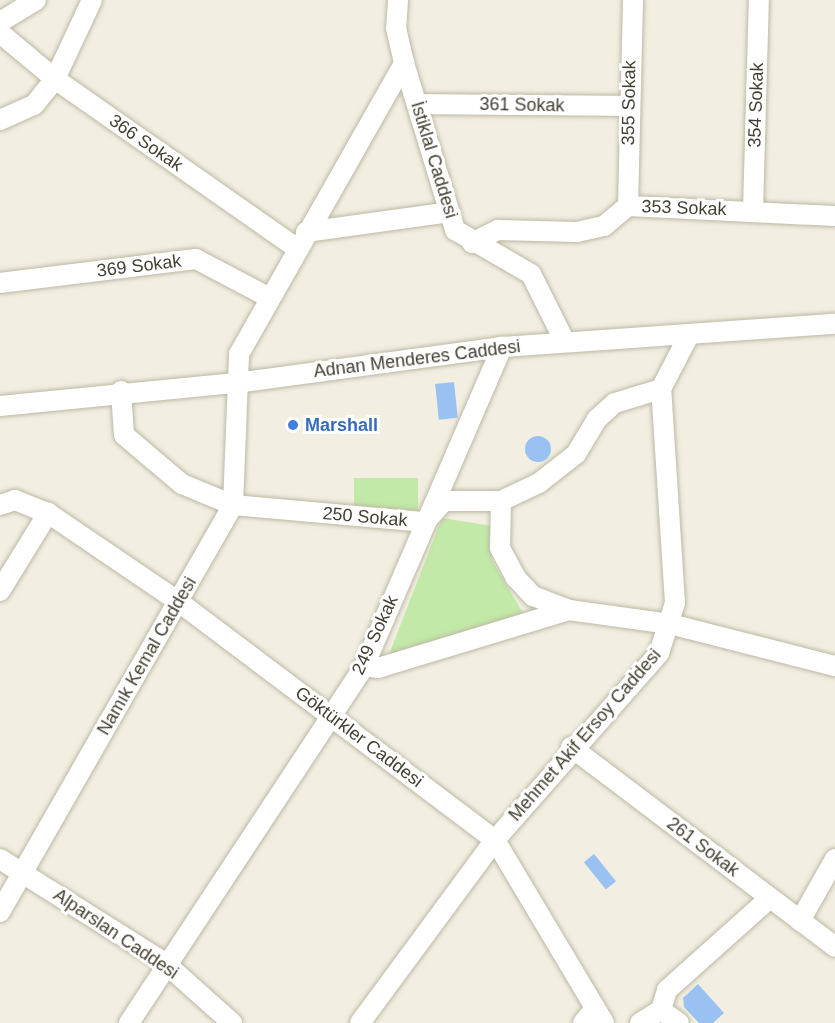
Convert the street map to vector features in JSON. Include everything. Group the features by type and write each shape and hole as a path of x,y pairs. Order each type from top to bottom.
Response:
{"street":[{"path":"0,22 36,0"},
{"path":"0,120 34,105 54,79 93,0"},
{"name":"İstiklal Caddesi","path":"396,0 396,28 404,63 455,230 472,243 531,274 565,342"},
{"name":"355 Sokak","path":"628,206 627,106 633,0"},
{"name":"354 Sokak","path":"753,210 759,0"},
{"name":"366 Sokak","path":"0,33 54,79 301,240"},
{"path":"236,383 239,354 268,297 404,63"},
{"name":"361 Sokak","path":"418,104 627,106"},
{"name":"353 Sokak","path":"472,243 498,230 577,232 604,226 628,206 753,210 835,216"},
{"path":"301,240 450,212"},
{"name":"369 Sokak","path":"0,283 196,259 268,297"},
{"name":"Adnan Menderes Caddesi","path":"0,406 122,391 236,383 502,347 835,324"},
{"path":"661,389 689,335"},
{"name":"249 Sokak","path":"129,1023 165,963 329,714 364,666 502,347"},
{"name":"Namık Kemal Caddesi","path":"0,912 25,872 233,505 236,383"},
{"name":"250 Sokak","path":"122,391 124,435 182,484 233,505 425,522 444,501 501,501 539,483 576,454 597,419 615,403 661,389"},
{"name":"Mehmet Akif Ersoy Caddesi","path":"360,1023 495,840 571,747 659,653 675,603 661,389"},
{"name":"Göktürkler Caddesi","path":"0,506 15,500 48,513 178,602 495,840 594,1018"},
{"path":"501,501 500,548 516,578 533,596 569,610 670,624 835,666"},
{"path":"0,591 48,513"},
{"path":"364,666 378,668 569,610"},
{"name":"261 Sokak","path":"571,747 835,947"},
{"name":"Alparslan Caddesi","path":"0,859 25,872 165,963 232,1023"},
{"path":"800,921 835,859"},
{"path":"640,1023 661,1010 667,990 770,898"},
{"path":"661,1010 679,1023"}],"green space":[{"path":"354,478 418,478 418,511 354,511"},
{"path":"442,518 492,526 492,560 524,615 388,657"}],"water":[{"path":"454,382 458,418 439,420 435,384"},
{"path":"538,436 547,440 551,449 547,458 538,462 529,458 525,449 529,440"},
{"path":"594,854 616,881 606,889 584,862"},
{"path":"698,984 724,1013 713,1023 699,1023 684,1007 683,998"}],"place":[{"name":"Marshall","path":"293,425"}]}
